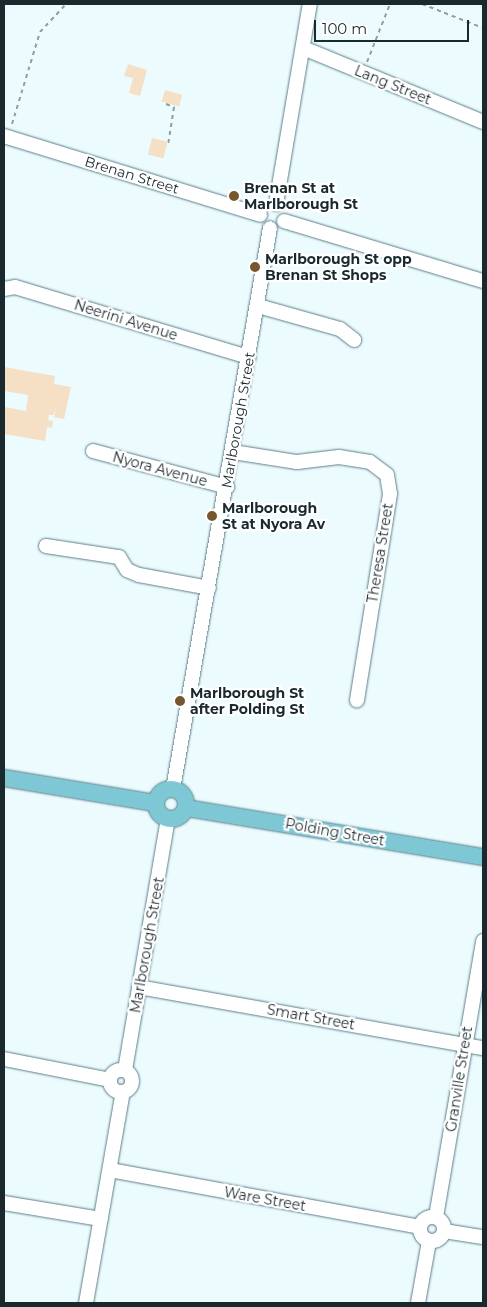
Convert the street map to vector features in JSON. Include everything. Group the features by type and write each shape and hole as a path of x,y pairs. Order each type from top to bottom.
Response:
{"main road":[{"path":"4,778 155,803"},
{"path":"173,789 184,796 186,808 179,817 168,820 158,814 155,803 161,792 173,789"},
{"name":"Polding Street","path":"186,808 483,857"}],"street":[{"path":"276,204 310,4"},
{"name":"Lang Street","path":"303,48 483,122"},
{"name":"Brenan Street","path":"4,136 260,215"},
{"path":"276,204 283,210 284,221 279,226 270,228 262,223 260,215 266,205 276,204"},
{"path":"284,221 483,281"},
{"name":"Marlborough Street","path":"173,789 233,452 270,228"},
{"name":"Neerini Avenue","path":"4,289 15,287 249,357"},
{"path":"258,306 340,329 354,340"},
{"name":"Nyora Avenue","path":"94,451 226,487"},
{"name":"Theresa Street","path":"233,452 297,462 340,457 370,462 387,475 390,494 357,700"},
{"path":"46,546 119,557 127,570 138,575 209,588"},
{"name":"Marlborough Street","path":"125,1070 168,820"},
{"name":"Granville Street","path":"436,1217 483,941"},
{"name":"Smart Street","path":"138,987 483,1048"},
{"path":"4,1059 110,1080"},
{"path":"125,1070 131,1075 133,1082 130,1089 123,1092 113,1089 110,1080 115,1071 125,1070"},
{"path":"86,1303 123,1092"},
{"name":"Ware Street","path":"110,1170 420,1227"},
{"path":"4,1202 101,1220"},
{"path":"436,1217 442,1223 444,1231 440,1238 429,1241 422,1237 420,1227 424,1219 436,1217"},
{"path":"444,1231 483,1237"},
{"path":"418,1303 429,1241"}],"path":[{"path":"12,124 40,32 66,4"},
{"path":"362,72 390,4"},
{"path":"422,4 483,28"},
{"path":"166,104 174,107 168,145"}],"building":[{"path":"128,64 147,70 140,96 129,93 133,78 124,76"},
{"path":"165,90 182,95 179,106 162,102"},
{"path":"152,138 168,142 163,158 148,154"},
{"path":"4,367 55,376 54,384 71,387 64,419 54,417 56,409 53,415 49,415 48,420 53,421 52,428 47,427 45,441 4,434 4,407 26,411 28,395 4,391"}],"place":[{"name":"Brenan St at Marlborough St","path":"234,196"},
{"name":"Marlborough St opp Brenan St Shops","path":"255,267"},
{"name":"Marlborough St at Nyora Av","path":"212,516"},
{"name":"Marlborough St after Polding St","path":"180,701"}]}
